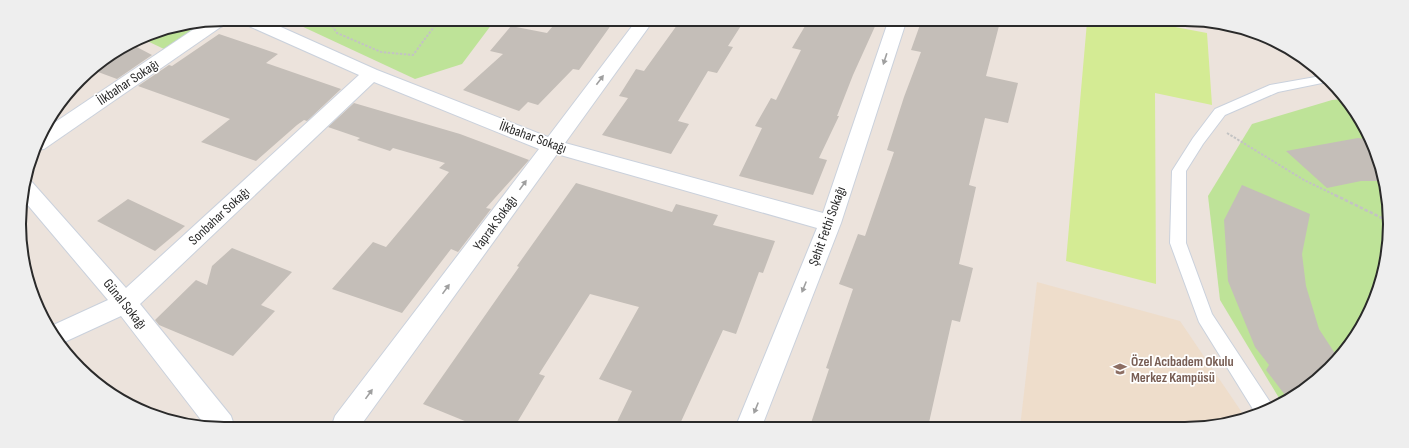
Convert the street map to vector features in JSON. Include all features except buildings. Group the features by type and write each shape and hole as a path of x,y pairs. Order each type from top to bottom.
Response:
{"street":[{"name":"İlkbahar Sokağı","path":"45,139 210,26"},
{"name":"İlkbahar Sokağı","path":"264,26 371,74 552,146 830,223"},
{"name":"Yaprak Sokağı","path":"347,422 641,26"},
{"name":"Şehit Fethi Sokağı","path":"751,422 830,223 896,26"},
{"name":"Sonbahar Sokağı","path":"59,333 125,303 371,74"},
{"name":"Günal Sokağı","path":"29,192 125,303 219,422"}],"lane":[{"path":"1262,407 1205,317 1178,243 1179,171 1220,112 1275,88 1321,80"}],"path":[{"path":"332,26 337,33 381,52 414,55 435,26"},
{"path":"1211,124 1304,180 1383,219"}],"shaded area":[{"name":"Özel Acıbadem Okulu Merkez Kampüsü","path":"1037,282 1180,321 1242,413 1224,418 1198,422 1021,422"}],"green space":[{"path":"301,26 490,26 462,64 415,79"},
{"path":"1087,26 1170,26 1207,33 1212,105 1155,93 1156,284 1066,261"},
{"path":"197,28 164,49 148,41 173,33"},
{"path":"1339,99 1350,114 1363,136 1376,173 1383,211 1383,237 1379,263 1363,312 1342,345 1316,373 1295,389 1279,398 1220,300 1208,196 1252,124 1332,100"}],"place":[{"name":"Özel Acıbadem Okulu Merkez Kampüsü","path":"1120,369"}]}
